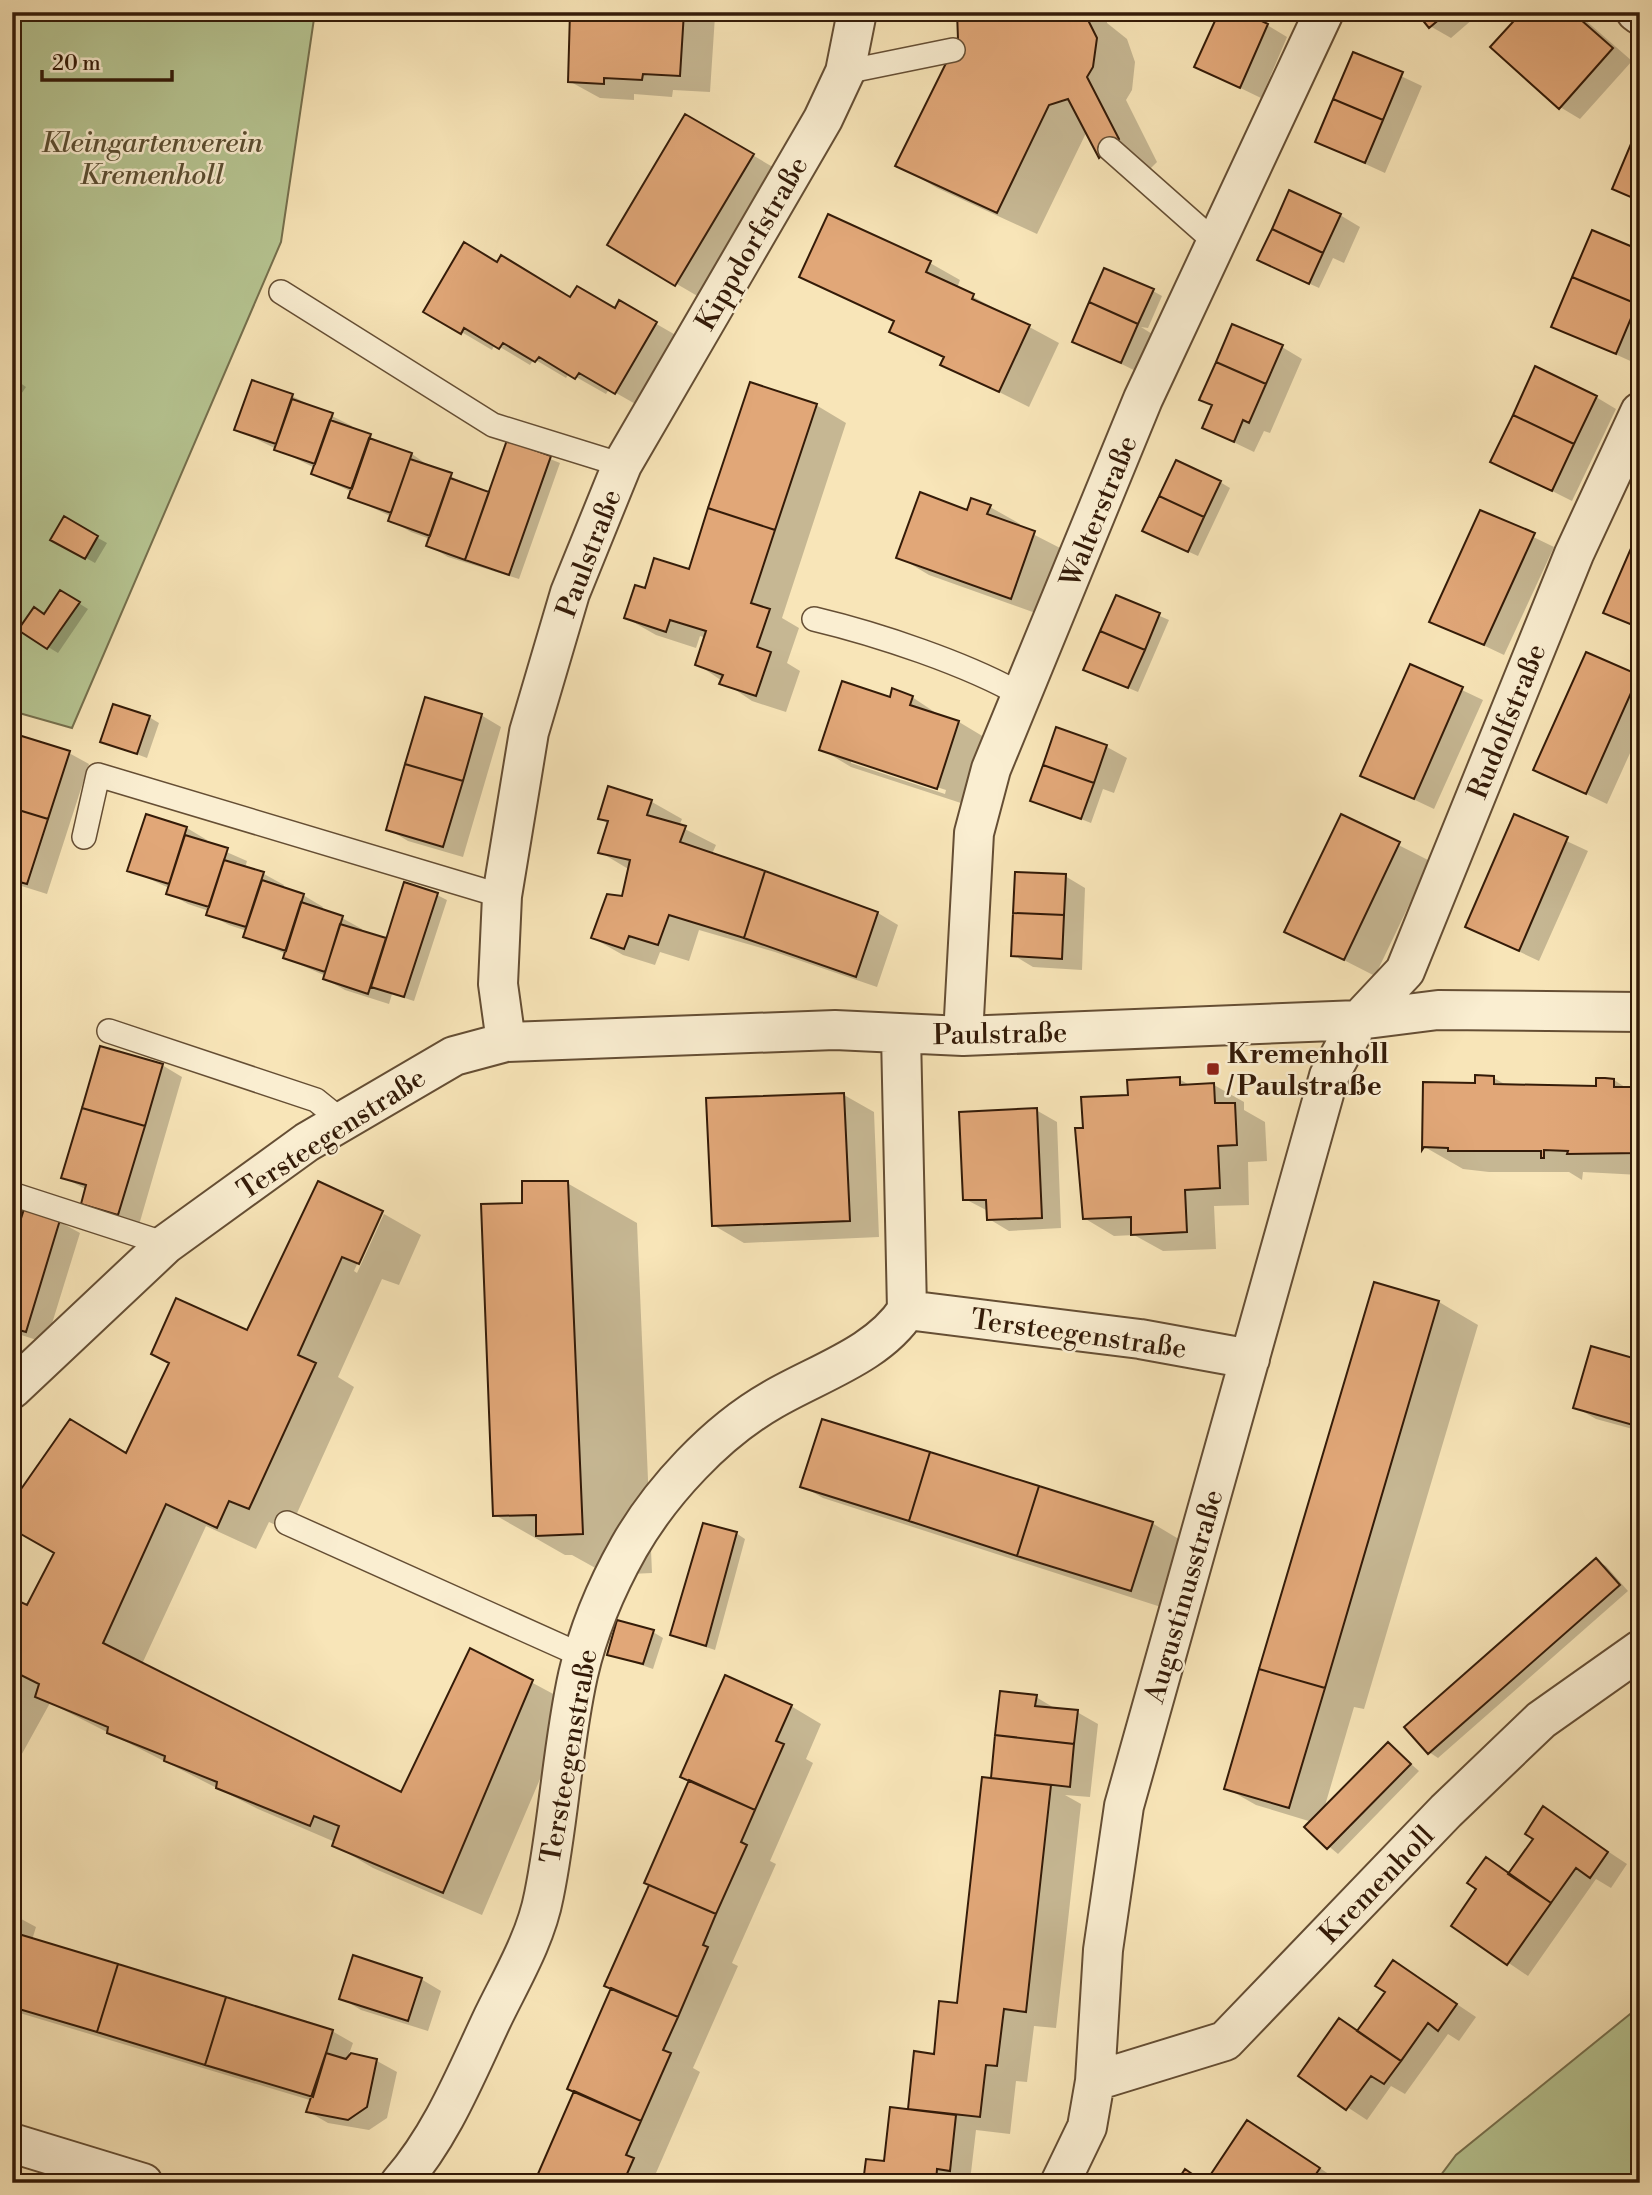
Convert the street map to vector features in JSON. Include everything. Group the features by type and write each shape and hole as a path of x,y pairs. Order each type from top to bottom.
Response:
{"street":[{"name":"Kippdorfstraße","path":"622,465 823,119 845,72 857,12"},
{"name":"Walterstraße","path":"963,1035 974,833 991,769 1143,399 1324,12"},
{"name":"Rudolfstraße","path":"1359,1020 1405,971 1574,554 1640,412"},
{"name":"Paulstraße","path":"622,465 570,593 529,732 502,896 498,984 506,1042 835,1030 901,1035 963,1035 1359,1020 1438,1010 1640,1012"},
{"name":"Augustinusstraße","path":"1060,2183 1087,2127 1095,2081 1103,1950 1124,1806 1329,1076 1359,1020"},
{"path":"901,1035 907,1310"},
{"name":"Tersteegenstraße","path":"12,1389 166,1244 307,1142 454,1056 506,1042"},
{"name":"Tersteegenstraße","path":"400,2183 421,2159 523,1957 544,1899 583,1656 590,1630 630,1545 658,1505 715,1443 770,1401 864,1351 894,1331 907,1310 1140,1339 1250,1359"},
{"name":"Kremenholl","path":"1095,2081 1225,2041 1446,1811 1541,1720 1640,1650"},
{"path":"12,2143 143,2183"}],"lane":[{"path":"845,72 953,50"},
{"path":"1110,149 1215,242"},
{"name":"Paulstraße","path":"281,292 493,425 622,465"},
{"path":"814,619 846,626 994,679 1023,696"},
{"path":"85,837 98,775 502,896"},
{"path":"109,1031 316,1100 342,1121"},
{"path":"12,1194 166,1244"},
{"path":"287,1523 583,1656"}],"green space":[{"name":"Kleingartenverein Kremenholl","path":"12,12 315,12 281,242 72,728 12,711"},
{"path":"1640,2006 1640,2183 1435,2183 1456,2155"}],"building":[{"path":"570,12 684,12 680,76 643,74 642,80 604,78 604,84 568,82"},
{"path":"957,12 1084,12 1097,38 1093,67 1087,77 1119,139 1099,158 1068,99 1049,105 997,213 895,166 958,39"},
{"path":"1219,12 1243,12 1268,24 1240,88 1194,67"},
{"path":"1416,12 1448,12 1429,28"},
{"path":"1522,12 1572,12 1613,48 1559,109 1490,47"},
{"path":"1353,52 1403,72 1383,120 1333,99"},
{"path":"1333,99 1383,120 1365,163 1315,142"},
{"path":"685,114 754,154 675,286 607,245"},
{"path":"1633,139 1640,142 1640,201 1612,189"},
{"path":"1289,190 1341,214 1323,253 1272,229"},
{"path":"828,214 931,261 926,272 974,294 972,299 1030,325 999,392 940,365 944,357 889,332 894,321 799,277"},
{"path":"1272,229 1323,253 1309,284 1257,260"},
{"path":"1592,230 1640,250 1637,304 1572,277"},
{"path":"464,242 497,262 501,255 570,297 577,286 615,308 619,300 657,322 615,394 579,373 575,379 539,357 535,362 503,343 499,349 464,328 461,334 423,312"},
{"path":"1104,268 1154,289 1138,324 1089,302"},
{"path":"1572,277 1637,304 1616,354 1551,327"},
{"path":"1089,302 1138,324 1121,363 1072,342"},
{"path":"1232,324 1283,345 1266,384 1216,362"},
{"path":"1216,362 1266,384 1249,423 1243,420 1234,442 1202,428 1212,405 1199,400"},
{"path":"1535,366 1597,396 1574,444 1513,415"},
{"path":"252,380 293,394 276,444 234,430"},
{"path":"750,382 817,404 775,530 708,508"},
{"path":"292,399 333,413 315,464 274,450"},
{"path":"1513,415 1574,444 1552,491 1490,462"},
{"path":"330,420 371,434 352,489 311,474"},
{"path":"369,438 412,453 391,513 348,498"},
{"path":"507,440 551,456 509,575 465,560"},
{"path":"410,459 452,473 430,536 388,521"},
{"path":"1176,460 1221,481 1204,517 1159,496"},
{"path":"450,478 489,492 465,560 426,546"},
{"path":"920,492 967,510 971,498 991,505 987,514 1035,531 1011,599 896,558"},
{"path":"1159,496 1204,517 1188,552 1142,531"},
{"path":"708,508 775,530 751,603 770,609 757,647 771,652 756,696 719,684 723,675 695,665 706,631 670,620 666,632 624,618 635,585 645,588 654,558 689,569"},
{"path":"1480,510 1535,533 1484,645 1429,622"},
{"path":"64,516 98,536 85,559 50,540"},
{"path":"1635,539 1640,541 1640,628 1603,613"},
{"path":"60,590 80,602 47,649 18,630 34,607 44,614"},
{"path":"1116,595 1160,613 1145,650 1100,631"},
{"path":"1100,631 1145,650 1128,688 1083,670"},
{"path":"1586,652 1639,675 1586,794 1533,770"},
{"path":"1410,664 1463,687 1414,799 1360,776"},
{"path":"842,681 890,697 892,688 913,696 910,705 959,721 937,789 819,750"},
{"path":"425,697 482,714 463,781 405,764"},
{"path":"113,704 150,716 137,754 100,742"},
{"path":"1056,727 1107,745 1094,783 1043,765"},
{"path":"12,733 70,751 48,819 12,808"},
{"path":"405,764 463,781 443,847 386,830"},
{"path":"1043,765 1094,783 1081,819 1030,801"},
{"path":"608,786 652,800 647,815 686,826 680,842 765,871 744,938 669,915 658,945 629,936 624,949 591,938 607,894 622,896 630,860 598,853 608,821 598,819"},
{"path":"12,808 48,819 27,884 12,880"},
{"path":"146,814 187,827 169,884 127,871"},
{"path":"1341,814 1400,842 1344,960 1284,932"},
{"path":"1514,814 1568,837 1519,951 1465,927"},
{"path":"185,835 228,848 209,907 166,894"},
{"path":"224,860 264,872 246,927 206,915"},
{"path":"765,871 878,912 856,977 744,938"},
{"path":"1015,872 1066,874 1064,915 1013,913"},
{"path":"262,880 304,894 286,951 243,937"},
{"path":"404,882 438,893 404,997 371,987"},
{"path":"301,902 343,916 325,972 283,958"},
{"path":"1013,913 1064,915 1062,959 1011,956"},
{"path":"340,924 386,938 368,994 323,979"},
{"path":"100,1046 163,1064 145,1126 82,1108"},
{"path":"1475,1075 1494,1076 1494,1084 1596,1086 1596,1078 1605,1078 1614,1079 1614,1087 1640,1087 1640,1153 1567,1154 1568,1151 1544,1150 1544,1158 1541,1158 1541,1151 1448,1151 1448,1148 1424,1147 1422,1150 1423,1082 1475,1083"},
{"path":"1180,1077 1180,1085 1214,1083 1215,1103 1235,1103 1237,1145 1218,1146 1220,1188 1185,1190 1187,1232 1131,1235 1131,1217 1083,1219 1075,1128 1083,1128 1081,1097 1128,1095 1127,1080"},
{"path":"844,1093 850,1221 712,1226 706,1098"},
{"path":"82,1108 145,1126 118,1215 81,1204 86,1185 61,1178"},
{"path":"1037,1108 1042,1218 987,1220 986,1200 963,1200 959,1112"},
{"path":"318,1181 383,1211 359,1264 342,1257 298,1355 316,1363 249,1509 229,1501 217,1528 166,1504 103,1643 401,1792 470,1648 533,1680 443,1893 332,1846 339,1826 314,1816 310,1826 216,1788 217,1782 164,1761 165,1756 107,1733 108,1727 35,1697 39,1684 15,1672 12,1677 12,1598 27,1605 54,1553 12,1529 12,1502 70,1419 126,1453 169,1363 151,1354 176,1298 247,1330"},
{"path":"522,1181 568,1181 583,1534 536,1536 536,1515 493,1516 481,1204 522,1203"},
{"path":"24,1209 60,1220 26,1332 12,1328 12,1247"},
{"path":"1374,1282 1439,1301 1325,1688 1259,1669"},
{"path":"1591,1346 1640,1360 1640,1427 1573,1408"},
{"path":"822,1419 930,1452 909,1521 800,1487"},
{"path":"930,1452 1039,1486 1017,1556 909,1521"},
{"path":"1039,1486 1153,1522 1131,1591 1017,1556"},
{"path":"703,1523 737,1532 706,1646 670,1635"},
{"path":"1596,1558 1620,1585 1428,1754 1404,1727"},
{"path":"617,1620 654,1630 643,1664 607,1655"},
{"path":"1259,1669 1325,1688 1289,1808 1224,1789"},
{"path":"725,1675 792,1705 776,1741 784,1744 755,1810 680,1777"},
{"path":"1000,1691 1037,1695 1035,1706 1078,1710 1074,1744 995,1735"},
{"path":"995,1735 1074,1744 1070,1787 991,1778"},
{"path":"1388,1742 1411,1764 1327,1849 1304,1827"},
{"path":"982,1777 1051,1785 1026,2012 1004,2009 997,2066 986,2065 980,2117 908,2109 914,2051 934,2054 939,2001 957,2003"},
{"path":"689,1780 755,1810 741,1842 747,1845 716,1914 644,1883"},
{"path":"1543,1806 1608,1852 1590,1878 1576,1868 1551,1903 1508,1874 1533,1839 1525,1834"},
{"path":"1486,1857 1551,1903 1507,1965 1451,1926 1476,1889 1467,1883"},
{"path":"649,1885 716,1914 703,1945 708,1947 678,2017 604,1986"},
{"path":"12,1932 118,1964 97,2032 12,2007"},
{"path":"353,1955 422,1978 408,2021 339,1999"},
{"path":"1393,1960 1457,2004 1438,2031 1428,2023 1401,2061 1357,2031 1385,1992 1375,1986"},
{"path":"118,1964 226,1997 205,2065 97,2032"},
{"path":"611,1988 678,2017 663,2050 671,2053 641,2121 567,2089"},
{"path":"226,1997 333,2030 313,2097 205,2065"},
{"path":"1339,2018 1401,2061 1384,2084 1371,2076 1346,2110 1298,2076"},
{"path":"326,2053 346,2059 351,2053 377,2059 367,2107 348,2120 306,2112"},
{"path":"574,2091 641,2121 626,2155 634,2158 623,2183 534,2183"},
{"path":"890,2107 956,2115 950,2171 937,2169 936,2183 863,2183 866,2159 884,2161"},
{"path":"1247,2120 1320,2168 1310,2183 1280,2183 1274,2179 1271,2183 1205,2183"},
{"path":"1185,2169 1205,2183 1176,2183"}],"place":[{"name":"Kremenholl / Paulstraße","path":"1213,1069"}]}
